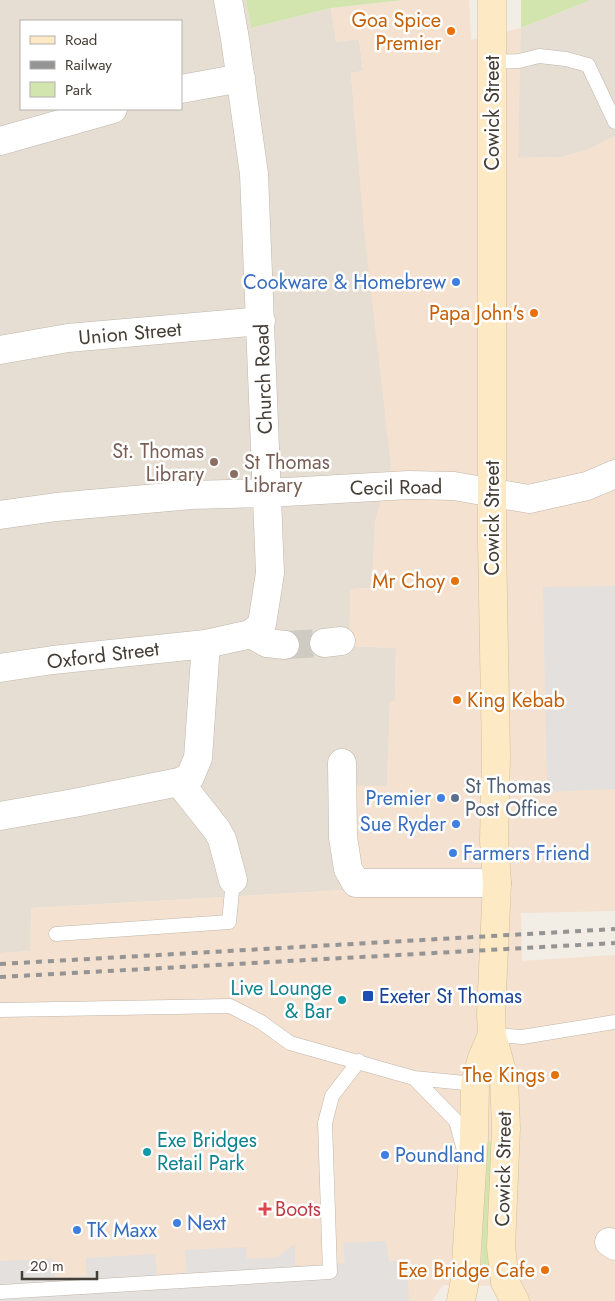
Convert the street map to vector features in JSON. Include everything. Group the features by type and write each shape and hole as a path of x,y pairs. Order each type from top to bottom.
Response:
{"main road":[{"name":"Cowick Street","path":"492,0 492,492 496,756 494,840 497,883 491,1014 492,1035 504,1079 506,1128 501,1247 505,1282 516,1301"},
{"name":"Cowick Street","path":"460,1301 466,1280 475,1084 482,1058 492,1035"}],"street":[{"name":"Church Road","path":"228,0 254,174 268,493 270,572 262,624 251,634"},
{"path":"182,89 241,78"},
{"path":"0,141 109,110"},
{"name":"Union Street","path":"0,350 68,338 261,321"},
{"name":"Cecil Road","path":"0,514 191,495 268,493 409,485 454,486 529,499 587,486 615,474"},
{"path":"0,816 179,782 190,776 198,758 206,644 251,634 268,643 285,645"},
{"name":"Oxford Street","path":"0,668 53,660 206,644"},
{"path":"342,763 343,837 348,869 356,883 497,883"},
{"path":"179,782 222,839 233,880"}],"lane":[{"path":"492,62 519,61 539,56 588,65 615,122"},
{"path":"56,934 229,922 233,880"},
{"path":"0,1010 230,1006 261,1022 290,1043 414,1078 475,1084"},
{"path":"492,1035 522,1037 615,1022"},
{"path":"0,1292 330,1272 325,1123 332,1096 359,1061"},
{"path":"414,1078 456,1121 464,1150 471,1192"}],"shaded area":[{"path":"0,0 246,0 251,28 331,8 336,42 359,39 363,71 351,73 391,466 375,522 372,588 351,589 350,646 396,648 395,702 390,702 387,786 346,890 32,908 31,951 0,953"},
{"path":"403,0 469,0 471,40 521,28 518,158 562,157 589,149 615,136 615,911 521,913 522,961 615,955 615,1301 529,1301 514,1279 503,1286 443,1285 432,1301 0,1301 0,953 30,951 31,908 346,890 349,785 387,786 390,702 395,701 396,648 349,646 350,589 372,588 375,522 391,466 364,231 351,73 363,71 359,39 336,42 331,8"},
{"path":"591,0 615,0 615,136 589,149 562,157 518,158 518,58 521,28"},
{"path":"615,586 615,789 547,792 543,587"},
{"path":"386,1241 389,1262 407,1260 409,1301 0,1301 0,1261 54,1259 55,1277 74,1277 87,1276 86,1258 155,1254 157,1275 187,1273 185,1250 246,1247 247,1259 277,1257 295,1244 295,1265 301,1266 345,1263 343,1243"}],"green space":[{"path":"246,0 403,0 331,8 251,28"},
{"path":"521,0 591,0 521,28"},
{"path":"496,1141 489,1269 481,1269 486,1142"}],"tunnel":[{"path":"285,645 324,643"}],"railway":[{"path":"0,964 615,929"},
{"path":"0,977 615,943"}],"place":[{"name":"Goa Spice Premier","path":"451,31"},
{"name":"Cookware & Homebrew","path":"456,282"},
{"name":"Papa John's","path":"534,313"},
{"name":"St. Thomas Library","path":"214,462"},
{"name":"St Thomas Library","path":"234,474"},
{"name":"Mr Choy","path":"455,581"},
{"name":"King Kebab","path":"457,700"},
{"name":"Premier","path":"441,798"},
{"name":"St Thomas Post Office","path":"455,798"},
{"name":"Sue Ryder","path":"456,824"},
{"name":"Farmers Friend","path":"453,853"},
{"name":"Exeter St Thomas","path":"368,996"},
{"name":"Live Lounge & Bar","path":"342,1000"},
{"name":"The Kings","path":"555,1075"},
{"name":"Exe Bridges Retail Park","path":"147,1152"},
{"name":"Poundland","path":"385,1155"},
{"name":"Boots","path":"265,1209"},
{"name":"Next","path":"177,1223"},
{"name":"TK Maxx","path":"77,1230"},
{"name":"Exe Bridge Cafe","path":"545,1270"}]}
